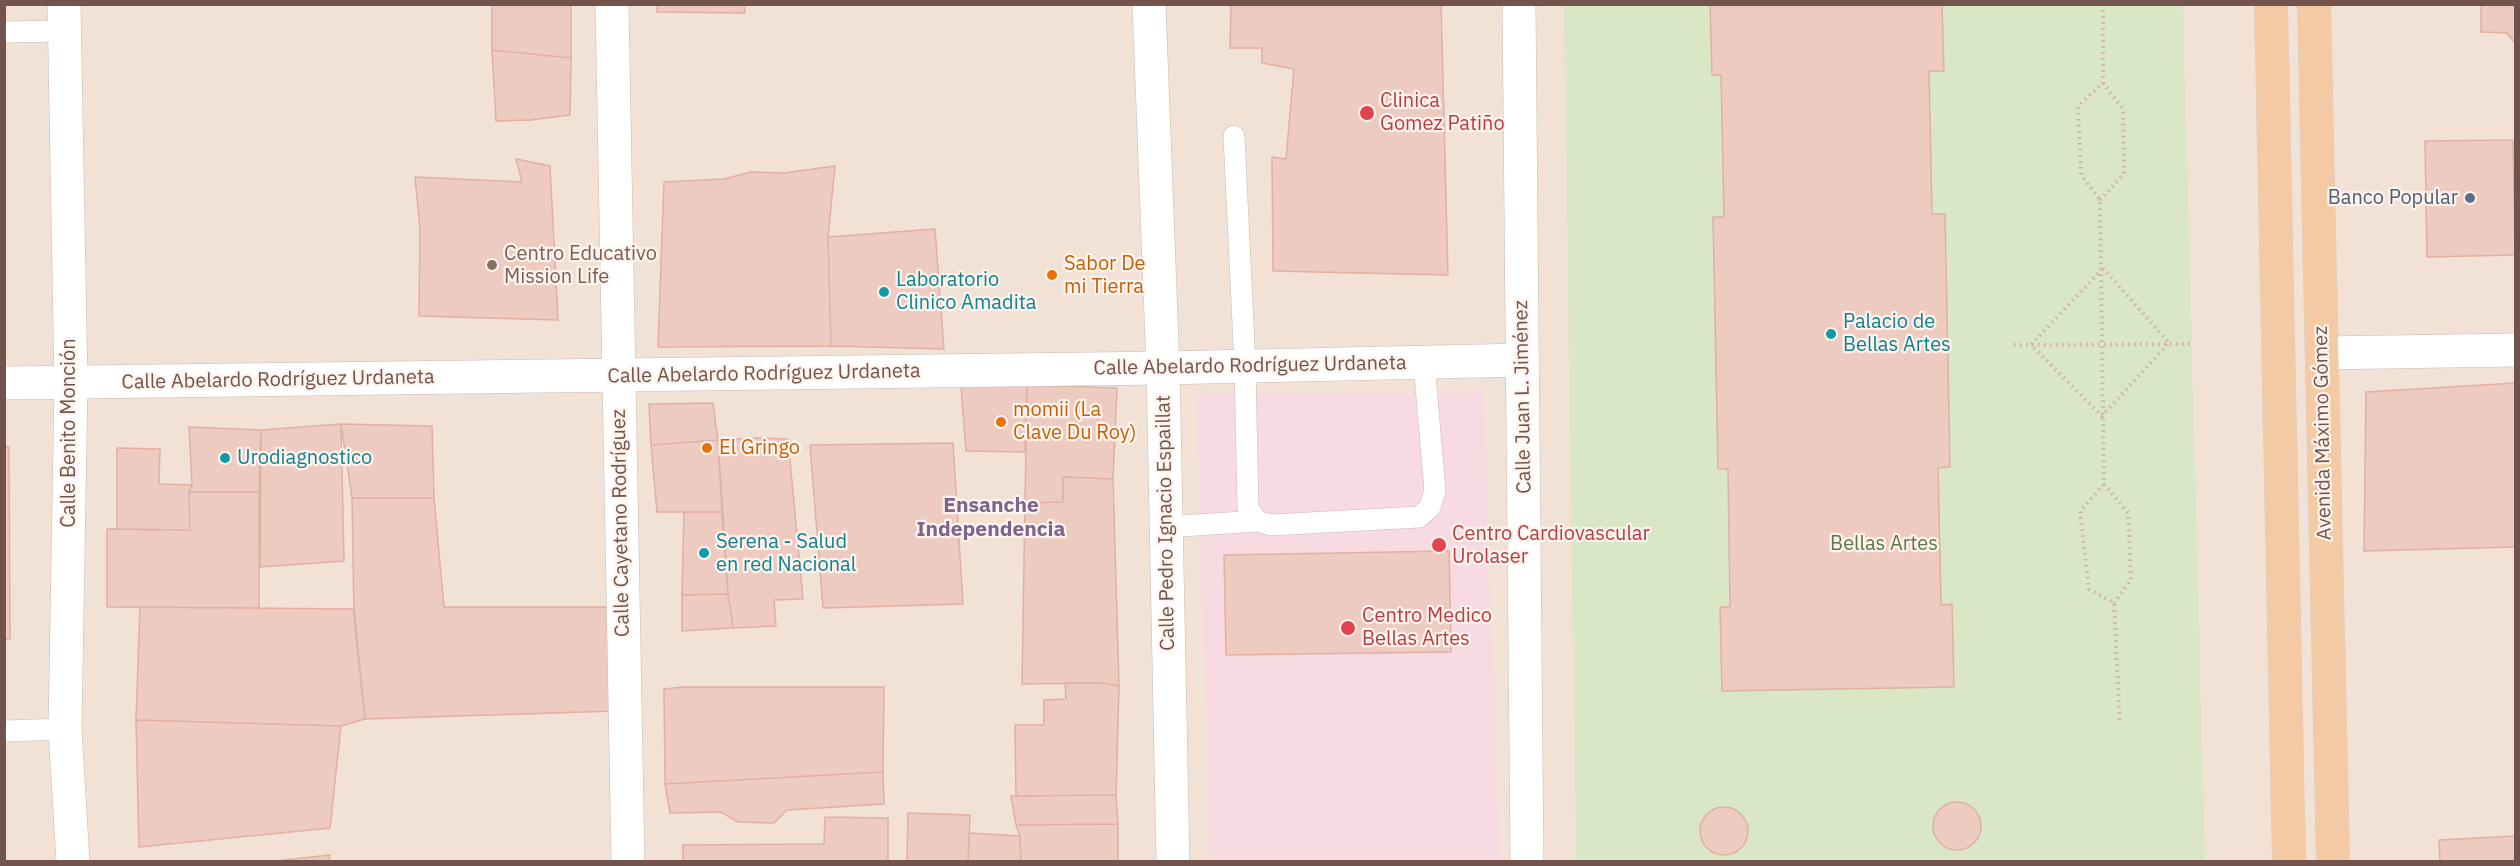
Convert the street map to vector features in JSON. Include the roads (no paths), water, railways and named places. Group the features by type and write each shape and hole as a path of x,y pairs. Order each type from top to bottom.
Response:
{"main road":[{"path":"2271,4 2289,861"},
{"name":"Avenida Máximo Gómez","path":"2314,4 2333,861"}],"street":[{"name":"Calle Cayetano Rodríguez","path":"612,4 628,861"},
{"name":"Calle Pedro Ignacio Espaillat","path":"1149,4 1162,368 1173,861"},
{"name":"Calle Juan L. Jiménez","path":"1519,4 1527,861"},
{"name":"Calle Benito Monción","path":"64,18 71,382 65,729 73,861"},
{"path":"2322,353 2516,350"},
{"name":"Calle Abelardo Rodríguez Urdaneta","path":"4,383 1162,368 1523,360"}],"lane":[{"path":"4,32 64,18"},
{"path":"1234,136 1245,366 1248,508 1257,521"},
{"path":"1166,527 1257,521 1271,525 1419,517 1430,507 1435,491 1424,363"},
{"path":"4,731 65,729"}],"place":[{"name":"Clinica Gomez Patiño","path":"1367,113"},
{"name":"Banco Popular","path":"2470,198"},
{"name":"Centro Educativo Mission Life","path":"492,265"},
{"name":"Sabor De mi Tierra","path":"1052,275"},
{"name":"Laboratorio Clinico Amadita","path":"884,292"},
{"name":"Palacio de Bellas Artes","path":"1831,334"},
{"name":"momii (La Clave Du Roy)","path":"1001,422"},
{"name":"El Gringo","path":"707,448"},
{"name":"Urodiagnostico","path":"225,458"},
{"name":"Centro Cardiovascular Urolaser","path":"1439,545"},
{"name":"Serena - Salud en red Nacional","path":"704,553"},
{"name":"Centro Medico Bellas Artes","path":"1348,628"}],"district":[{"name":"Ensanche Independencia","path":"991,518"}],"park label":[{"name":"Bellas Artes","path":"1884,544"}]}
